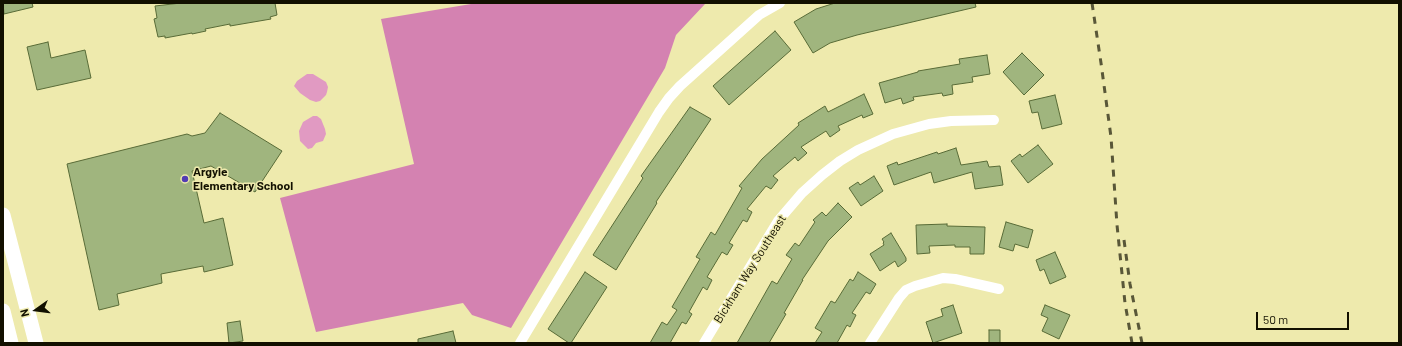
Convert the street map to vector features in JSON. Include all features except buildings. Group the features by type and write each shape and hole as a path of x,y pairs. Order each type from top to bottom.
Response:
{"main road":[{"path":"3,215 36,343"},
{"path":"3,312 11,343"}],"street":[{"path":"520,343 655,118 669,98 680,86 754,19 780,3"},
{"name":"Bickham Way Southeast","path":"704,343 778,221 802,193 840,161 878,140 914,127 951,121 994,120"},
{"path":"870,343 899,298 906,290 915,286 942,278 967,281 999,289"}],"shaded area":[{"path":"477,3 705,4 676,35 665,68 511,328 472,315 463,303 316,332 280,198 414,164 381,19"},
{"path":"307,74 313,74 326,82 328,87 327,92 320,101 316,102 310,100 300,93 294,86 297,81"},
{"path":"313,116 317,116 321,119 326,134 323,141 316,143 312,148 308,149 300,141 299,131 303,122"}],"railway":[{"path":"1092,3 1111,137 1117,225 1125,303 1132,343"},
{"path":"1124,240 1130,284 1142,343"}],"place":[{"name":"Argyle Elementary School","path":"185,179"}]}
